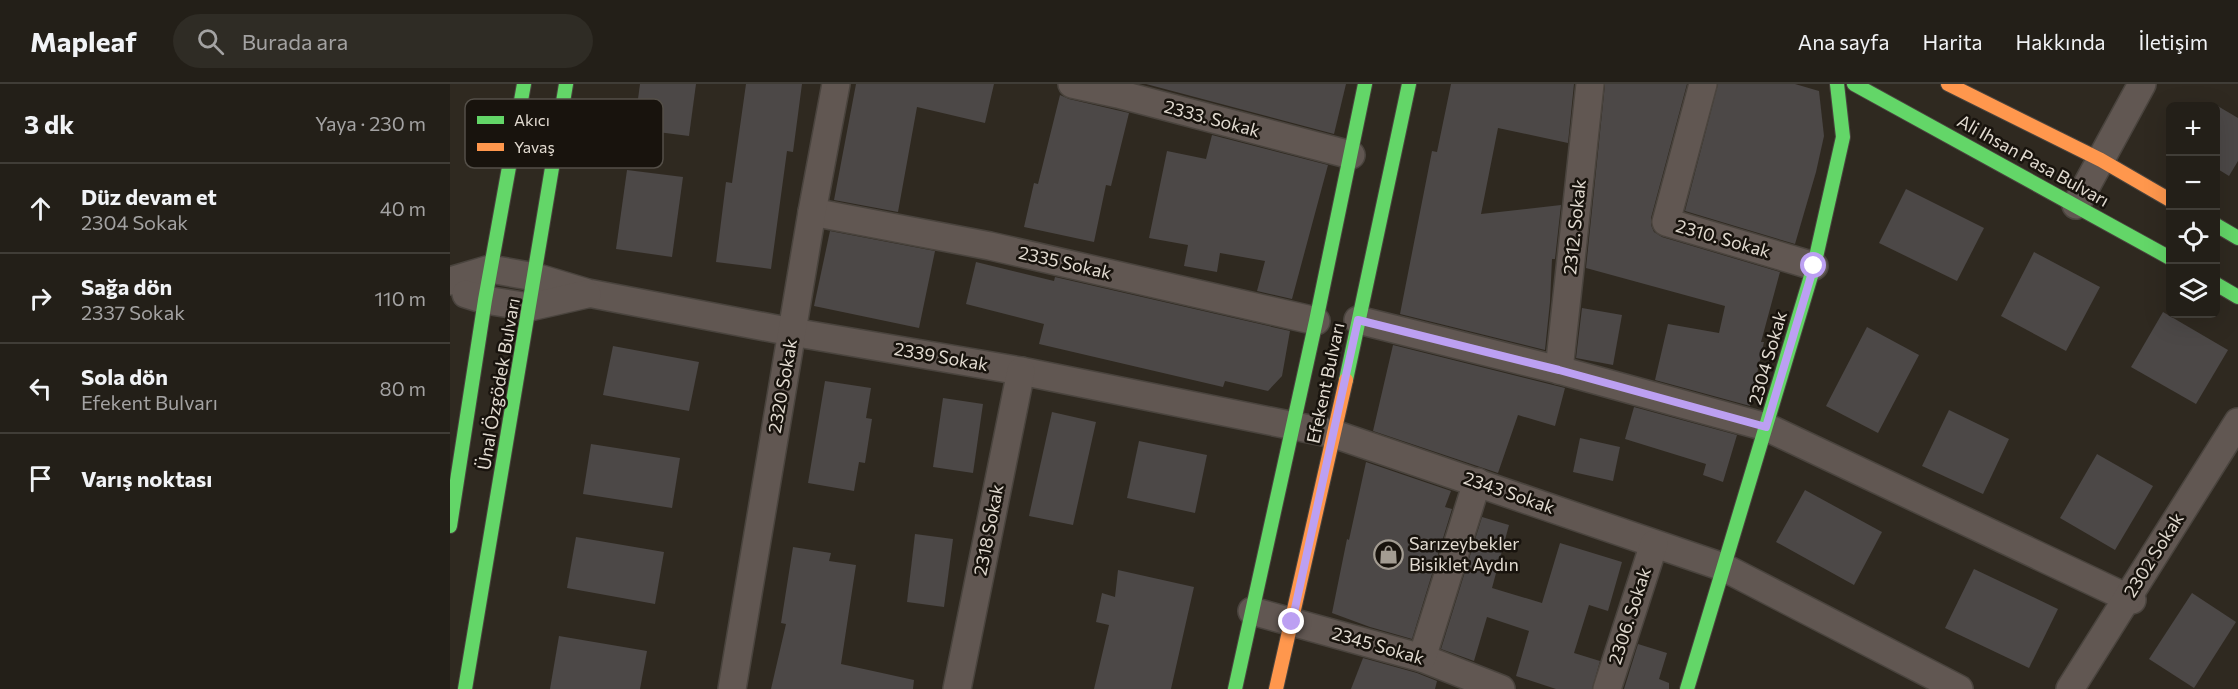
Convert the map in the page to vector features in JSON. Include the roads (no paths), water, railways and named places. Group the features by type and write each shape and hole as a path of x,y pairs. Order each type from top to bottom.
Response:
{"street":[{"name":"Ünal Özgödek Bulvarı","path":"521,99 524,84"},
{"name":"Ünal Özgödek Bulvarı","path":"564,99 566,84"},
{"name":"2320 Sokak","path":"732,689 812,212 836,84"},
{"name":"2333. Sokak","path":"1072,84 1119,89 1351,155"},
{"name":"Efekent Bulvarı","path":"1235,689 1316,321 1365,84"},
{"name":"Efekent Bulvarı","path":"1276,689 1334,434 1409,84"},
{"name":"2312. Sokak","path":"1559,370 1590,84"},
{"name":"2310. Sokak","path":"1703,84 1666,222 1814,266"},
{"path":"1837,84 1843,137"},
{"name":"Ali Ihsan Pasa Bulvarı","path":"1854,84 2076,204 2166,256"},
{"path":"1948,84 2101,160 2166,198"},
{"path":"2076,204 2142,84"},
{"path":"1843,137 1857,121"},
{"name":"2304 Sokak","path":"1695,685 1723,567 1814,266 1843,137"},
{"name":"Ünal Özgödek Bulvarı","path":"450,526 485,300 509,168"},
{"name":"Ünal Özgödek Bulvarı","path":"465,689 553,168"},
{"name":"2335 Sokak","path":"812,212 990,246 1316,321"},
{"path":"2220,227 2238,238"},
{"name":"2339 Sokak","path":"490,270 535,277 588,293 792,332 1021,371 1293,426"},
{"path":"450,281 490,270"},
{"path":"2220,286 2238,297"},
{"path":"450,289 485,300 530,307 588,293"},
{"path":"1358,320 1559,370 1766,427 2130,599"},
{"name":"2318 Sokak","path":"957,689 1021,371"},
{"name":"2302 Sokak","path":"2070,689 2130,599 2238,422"},
{"name":"2343 Sokak","path":"1293,426 1334,434 1723,567 1959,689"},
{"path":"1422,658 1477,482"},
{"name":"2306. Sokak","path":"1607,689 1654,544"},
{"name":"2345 Sokak","path":"1251,611 1422,658 1502,689"}],"place":[{"name":"Sarızeybekler Bisiklet Aydın","path":"1388,554"}]}
